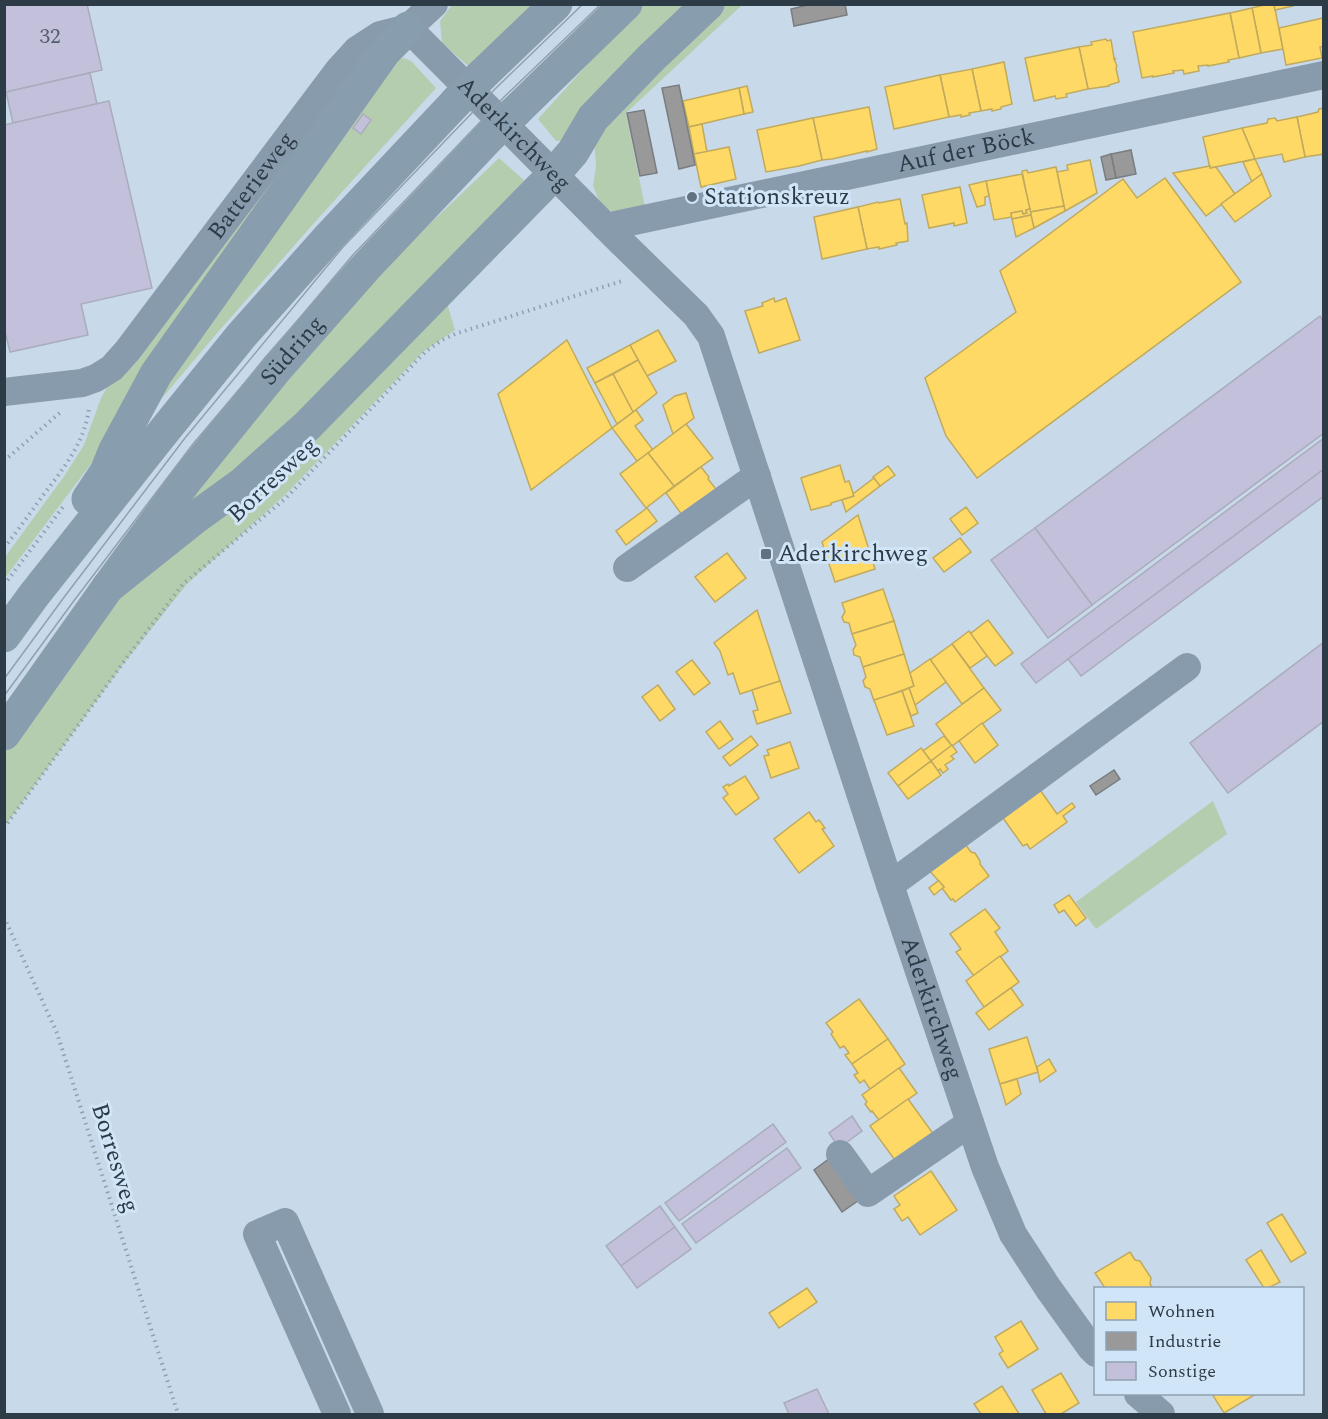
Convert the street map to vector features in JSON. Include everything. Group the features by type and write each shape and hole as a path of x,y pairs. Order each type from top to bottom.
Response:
{"main road":[{"name":"Südring","path":"4,636 34,595 241,336 330,236 457,101 556,4"},
{"name":"Südring","path":"4,734 187,479 277,368 365,268 492,134 626,4"},
{"path":"108,587 192,520 243,483 307,426 554,174 573,152 593,118 708,4"},
{"path":"34,595 87,499 105,472 156,374 385,51 408,28"}],"street":[{"name":"Batterieweg","path":"82,383 96,378 111,368 128,350 338,71 357,50 380,35 408,28 434,4"},
{"name":"Aderkirchweg","path":"408,28 696,315 711,336 890,885 985,1167 1013,1234 1094,1352"},
{"name":"Auf der Böck","path":"606,227 1323,75"},
{"path":"4,392 82,383"},
{"path":"627,568 757,476"},
{"path":"890,885 1187,667"},
{"path":"840,1154 868,1193 970,1123"},
{"path":"337,1414 257,1233 285,1222 370,1414"},
{"path":"1139,1395 1161,1414"}],"path":[{"name":"Borresweg","path":"4,828 124,660 183,584 286,498 425,352 455,334 651,271"},
{"path":"4,461 69,405 82,383"},
{"path":"4,548 61,472 79,442 90,408 82,383"},
{"name":"Borresweg","path":"4,917 57,1034 177,1414"}],"green space":[{"path":"452,5 542,5 474,71 442,43 440,21"},
{"path":"644,5 742,5 626,113 646,212 625,217 602,207 593,186 596,166 594,140 556,141 538,119"},
{"path":"404,58 411,61 436,88 218,332 135,430 398,59"},
{"path":"320,104 109,440 5,578 5,557 84,445 101,398 110,382"},
{"path":"499,158 542,196 447,303 455,330 423,352 285,495 187,584 125,662 5,826 5,753 114,591 210,466 375,276"},
{"path":"1213,801 1227,834 1096,929 1076,902"}],"building: Wohnen":[{"path":"1274,4 1283,49 1261,53 1252,8"},
{"path":"1274,4 1292,4 1293,6 1275,10"},
{"path":"1252,8 1261,53 1239,58 1230,13"},
{"path":"1230,13 1239,58 1228,60 1229,62 1198,66 1199,71 1184,74 1183,70 1173,71 1174,73 1142,78 1133,32"},
{"path":"1323,18 1324,46 1320,47 1322,58 1286,65 1279,28"},
{"path":"1106,39 1111,40 1119,82 1088,89 1079,47"},
{"path":"1079,47 1088,89 1066,94 1067,97 1056,99 1055,96 1034,101 1025,58"},
{"path":"1004,62 1012,104 1001,107 1001,109 981,111 972,69"},
{"path":"972,69 981,111 961,117 961,115 949,117 940,75"},
{"path":"940,75 949,117 894,129 885,87"},
{"path":"747,86 753,112 744,114 739,88"},
{"path":"739,88 744,114 689,127 683,101"},
{"path":"869,107 877,149 822,160 813,118"},
{"path":"1324,108 1324,154 1305,157 1297,117 1318,112 1319,109"},
{"path":"1297,117 1305,157 1284,162 1282,154 1255,159 1242,128 1267,123 1268,119 1275,118 1277,121"},
{"path":"813,118 822,160 766,172 757,130"},
{"path":"702,124 707,152 694,154 689,127"},
{"path":"1242,128 1255,159 1210,168 1203,137"},
{"path":"729,147 736,179 701,187 694,154"},
{"path":"1255,159 1262,174 1252,182 1243,162"},
{"path":"1090,160 1097,193 1065,211 1057,172 1068,170 1067,165"},
{"path":"1210,166 1210,168 1216,167 1235,194 1206,216 1173,173"},
{"path":"1056,167 1064,206 1030,212 1022,171 1027,170 1028,173"},
{"path":"1022,174 1030,209 1026,210 1027,213 1023,214 1022,211 1011,213 1012,217 994,220 986,181"},
{"path":"1262,174 1271,196 1235,222 1221,204"},
{"path":"1165,178 1241,282 977,478 946,436 925,378 1016,312 1000,271 1123,179 1137,198"},
{"path":"986,181 989,196 985,197 985,205 977,207 969,185"},
{"path":"960,187 967,223 929,228 922,195"},
{"path":"900,199 905,224 907,223 908,241 879,249 879,247 867,249 858,207"},
{"path":"1064,206 1065,211 1034,228 1030,212"},
{"path":"858,207 867,249 822,259 814,217"},
{"path":"1030,209 1031,215 1012,219 1011,213 1022,211 1023,214"},
{"path":"1031,215 1034,228 1016,237 1012,219"},
{"path":"774,298 775,302 786,298 800,340 759,353 745,311 763,306 762,303"},
{"path":"658,330 676,361 647,376 630,345"},
{"path":"567,340 612,428 531,490 498,394"},
{"path":"630,345 638,360 595,383 587,368"},
{"path":"638,360 657,393 633,412 613,374"},
{"path":"613,374 633,412 617,424 595,383"},
{"path":"686,393 694,418 673,434 663,405 675,396"},
{"path":"636,410 643,420 635,426 653,450 637,461 612,428"},
{"path":"686,424 713,458 674,486 648,453"},
{"path":"648,453 674,486 646,508 620,474"},
{"path":"840,465 845,482 849,481 854,496 811,510 801,478"},
{"path":"888,466 895,475 880,486 873,477"},
{"path":"701,467 719,493 685,519 666,493"},
{"path":"874,478 880,486 846,512 842,500 854,496 853,494"},
{"path":"966,507 978,523 962,535 950,519"},
{"path":"647,508 657,521 626,545 616,531"},
{"path":"858,515 875,569 835,582 822,542"},
{"path":"960,538 971,552 944,572 933,558"},
{"path":"727,553 746,578 715,602 695,577"},
{"path":"883,589 894,621 852,634 849,623 844,622 842,617 845,612 842,603"},
{"path":"757,610 780,681 740,694 733,673 728,675 720,651 714,643"},
{"path":"988,620 1013,653 995,666 970,634"},
{"path":"894,621 904,654 863,667 860,657 854,655 853,650 856,645 852,634"},
{"path":"969,631 987,656 970,668 952,644"},
{"path":"952,644 984,688 962,704 930,660"},
{"path":"904,654 914,686 874,701 870,689 865,687 863,681 866,677 863,667"},
{"path":"930,659 946,682 915,705 909,688 914,686 910,673"},
{"path":"692,660 710,683 694,695 676,672"},
{"path":"780,681 791,713 757,724 753,711 758,710 752,690"},
{"path":"658,685 675,709 660,721 642,697"},
{"path":"909,688 918,713 911,716 902,691"},
{"path":"984,688 1001,710 952,746 936,724"},
{"path":"902,691 914,726 887,735 874,700"},
{"path":"720,721 733,739 719,749 706,732"},
{"path":"982,723 998,745 975,763 959,741"},
{"path":"751,736 758,745 730,766 723,757"},
{"path":"944,736 952,746 931,761 923,751"},
{"path":"790,742 799,768 771,778 764,756 769,755 767,750"},
{"path":"952,745 957,752 951,756 954,759 945,765 948,769 943,773 940,769 938,771 931,761"},
{"path":"921,748 931,761 898,786 888,773"},
{"path":"931,761 941,775 908,799 898,786"},
{"path":"745,776 759,798 736,815 723,798 728,794 723,787"},
{"path":"1038,787 1057,814 1072,803 1075,807 1063,816 1067,822 1030,849 1027,844 1023,846 1003,818"},
{"path":"809,812 816,822 819,820 825,828 822,829 834,846 799,873 774,839"},
{"path":"962,840 971,852 975,853 989,876 955,902 951,900 942,888 944,887 929,870"},
{"path":"938,881 944,887 934,895 929,888"},
{"path":"1069,895 1086,918 1076,926 1064,910 1059,913 1054,905"},
{"path":"985,909 1000,928 995,932 1008,951 974,976 956,952 961,949 950,934"},
{"path":"1000,956 1019,982 984,1007 966,981"},
{"path":"1011,988 1023,1005 989,1030 976,1013"},
{"path":"859,999 888,1039 852,1064 845,1055 849,1053 844,1046 840,1048 826,1023"},
{"path":"1027,1037 1038,1072 1000,1084 989,1049"},
{"path":"888,1039 905,1064 870,1089 864,1080 860,1083 854,1075 858,1073 852,1064"},
{"path":"1049,1059 1056,1071 1040,1082 1037,1067"},
{"path":"899,1068 917,1093 879,1120 865,1104 867,1102 862,1095"},
{"path":"1017,1079 1021,1094 1006,1105 1000,1084"},
{"path":"908,1099 937,1139 900,1167 870,1126"},
{"path":"931,1171 957,1210 920,1235 908,1217 902,1221 894,1209 900,1205 894,1196"},
{"path":"1282,1214 1306,1253 1291,1262 1267,1223"},
{"path":"1261,1250 1280,1282 1270,1287 1263,1287 1246,1260"},
{"path":"1130,1252 1135,1260 1140,1261 1151,1278 1150,1284 1152,1287 1104,1287 1095,1273"},
{"path":"807,1288 817,1302 779,1328 769,1313"},
{"path":"1021,1321 1038,1349 1008,1368 999,1354 1003,1351 995,1337"},
{"path":"1061,1373 1079,1403 1061,1414 1046,1414 1032,1390"},
{"path":"1002,1386 1019,1414 981,1414 974,1404"},
{"path":"1213,1395 1254,1395 1224,1413"}],"building: Industrie":[{"path":"812,4 845,4 847,15 794,26 791,9"},
{"path":"679,85 695,165 679,169 662,88"},
{"path":"644,110 657,173 640,176 627,113"},
{"path":"1131,150 1136,174 1116,178 1111,154"},
{"path":"1111,154 1116,178 1106,180 1101,157"},
{"path":"1114,770 1120,779 1096,795 1090,786"},
{"path":"830,1158 859,1200 842,1212 814,1170"}],"building: Sonstige":[{"path":"4,4 87,4 102,70 6,92 4,87"},
{"path":"90,73 97,104 13,123 6,92"},
{"path":"109,101 152,288 81,304 88,335 10,352 4,327 4,125"},
{"path":"363,114 371,120 361,134 353,128"},
{"path":"1320,316 1324,323 1324,433 1092,605 1035,528"},
{"path":"1324,438 1324,469 1036,683 1021,664"},
{"path":"1324,469 1324,496 1081,676 1068,659"},
{"path":"1035,528 1092,605 1048,638 991,560"},
{"path":"1324,642 1324,721 1228,793 1190,743"},
{"path":"852,1116 862,1131 839,1148 829,1133"},
{"path":"773,1124 786,1142 679,1221 665,1203"},
{"path":"787,1148 801,1168 696,1243 682,1224"},
{"path":"660,1206 675,1227 621,1266 606,1246"},
{"path":"675,1227 691,1249 637,1288 621,1266"},
{"path":"817,1389 829,1414 789,1414 784,1403"}],"tram line":[{"path":"4,679 185,438 343,247 495,89 583,4"},
{"path":"4,696 193,444 352,256 504,97 601,4"}],"place":[{"name":"Stationskreuz","path":"692,197"},
{"name":"Aderkirchweg","path":"766,554"}]}
